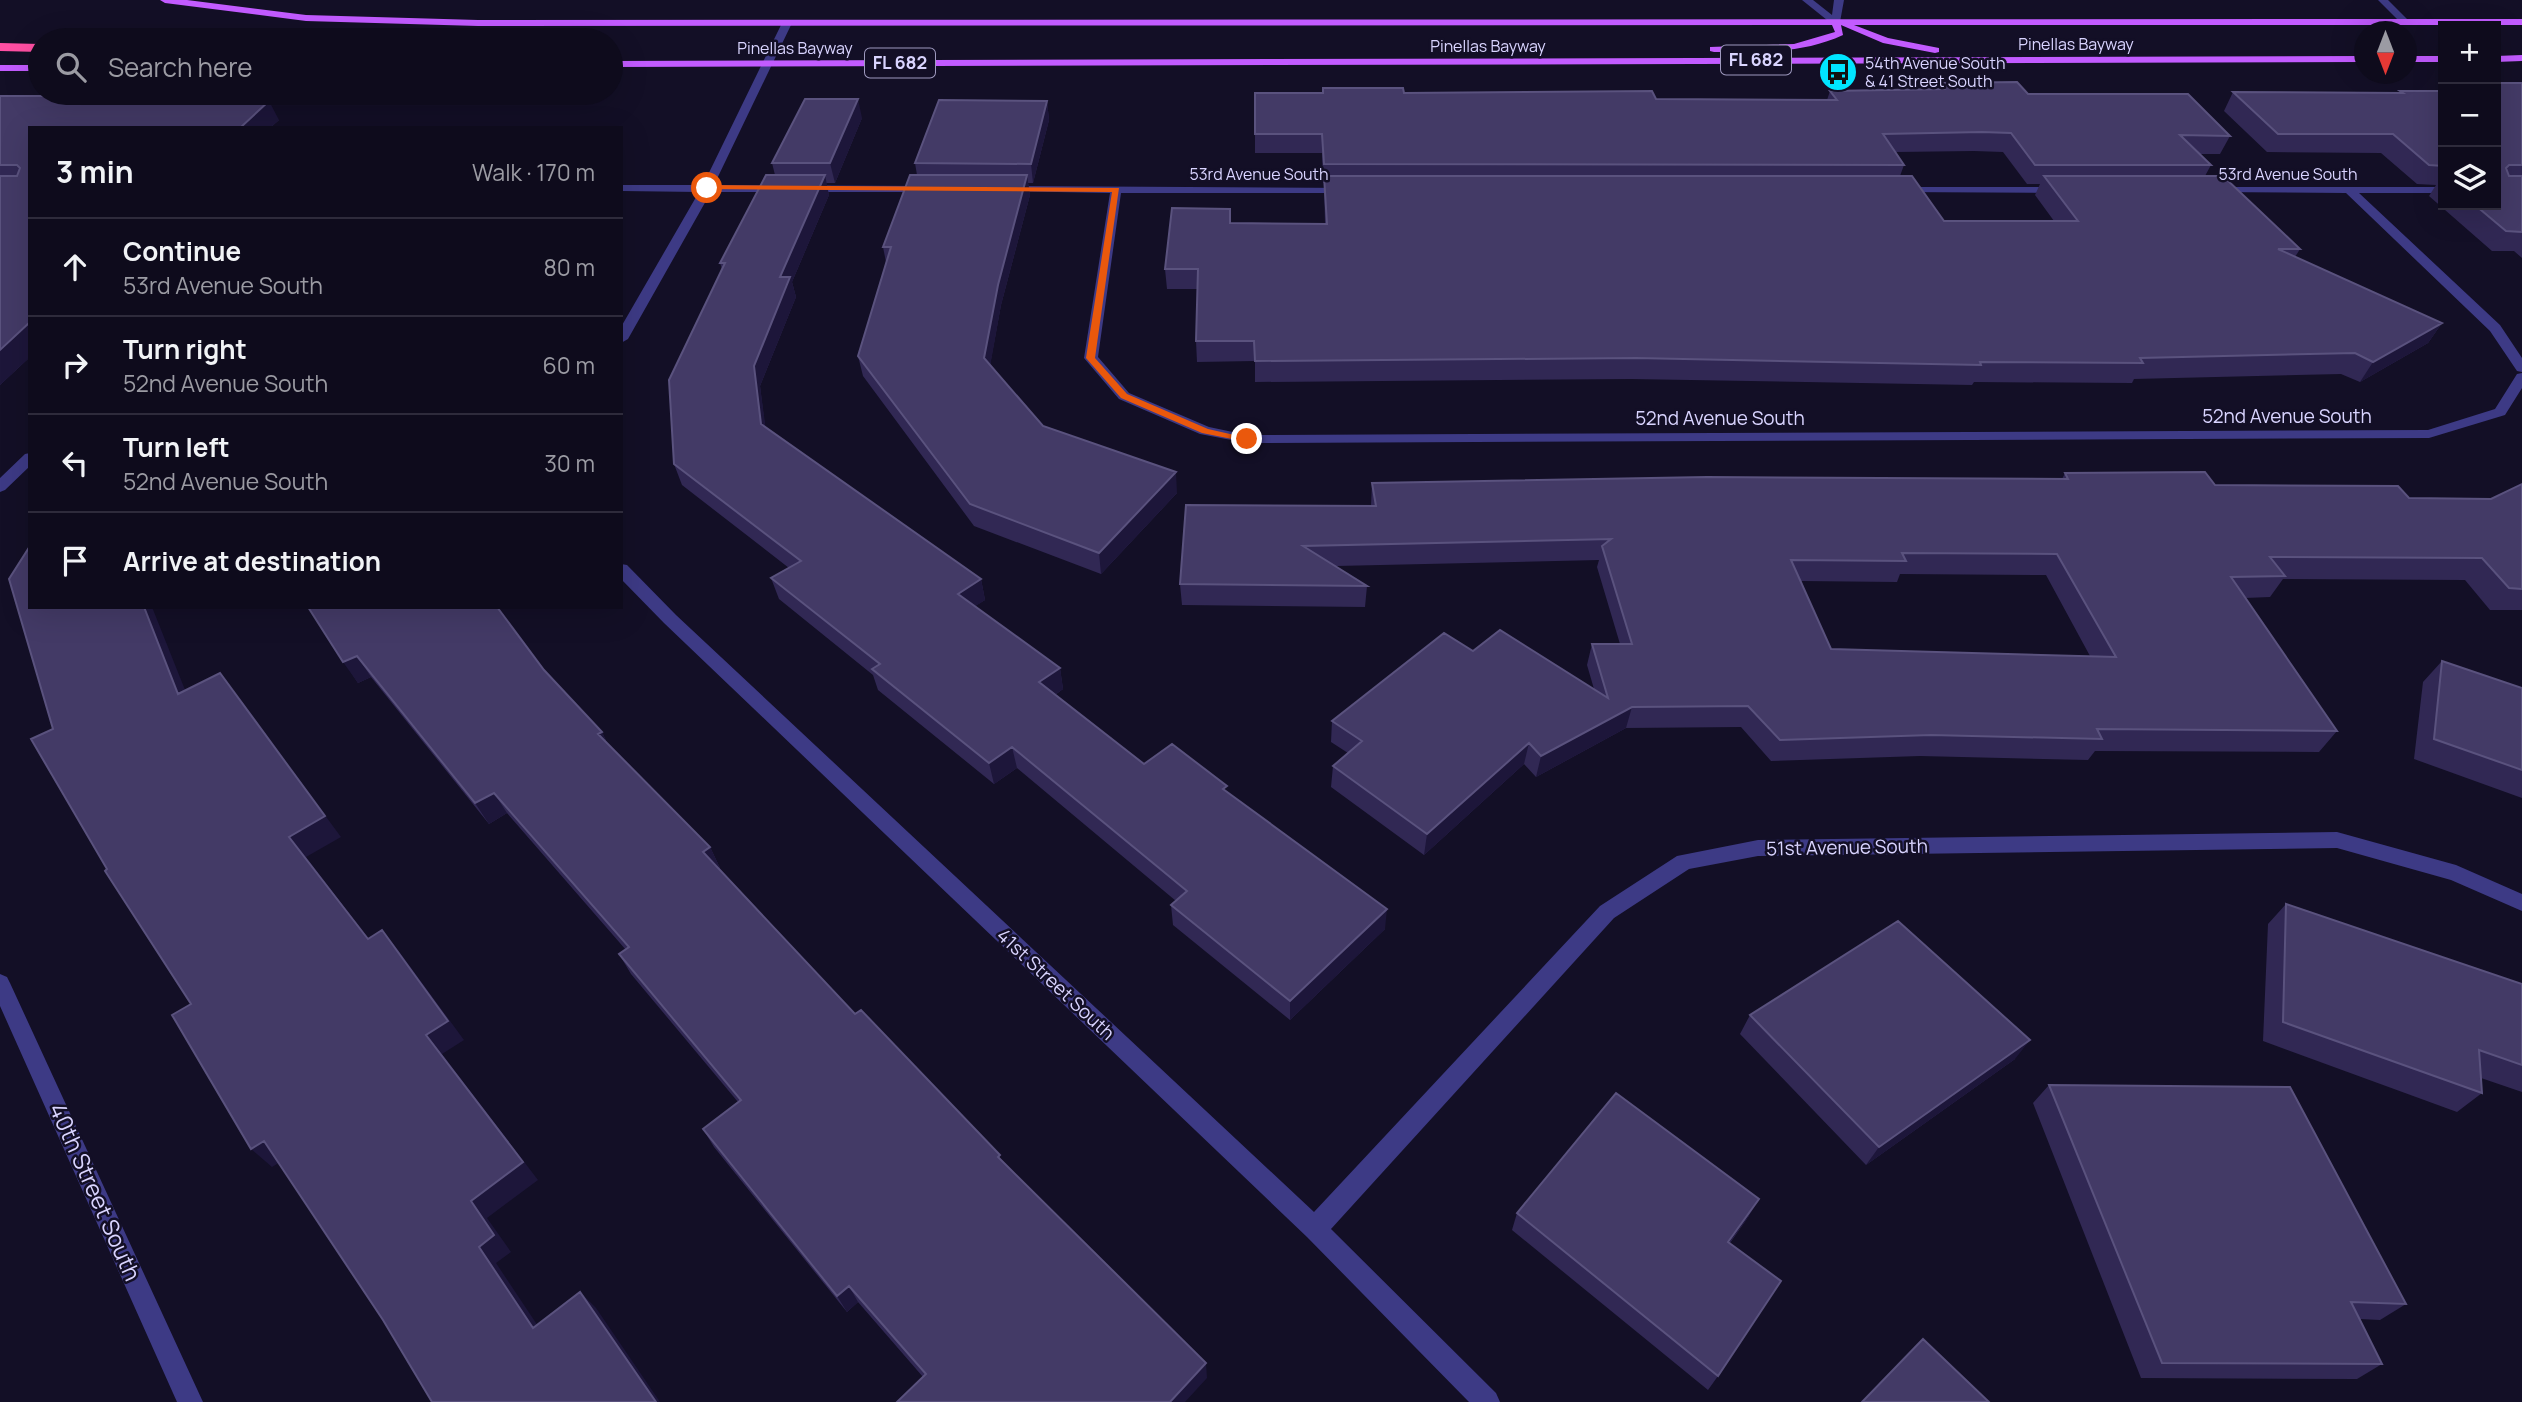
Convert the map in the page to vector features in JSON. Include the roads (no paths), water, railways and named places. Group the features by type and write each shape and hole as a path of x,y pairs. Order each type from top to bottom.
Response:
{"highway":[{"path":"0,47 28,48"}],"main road":[{"name":"Pinellas Bayway","path":"165,0 306,18 478,23 2354,23"},
{"path":"1835,22 1908,47 2064,59"},
{"path":"1448,61 1560,52 1793,47 1840,33 1835,22"},
{"name":"Pinellas Bayway","path":"2417,23 2522,22"},
{"path":"2501,59 2522,58"},
{"name":"Pinellas Bayway","path":"623,64 2354,59"},
{"path":"2417,59 2438,59"},
{"path":"0,68 28,68"}],"street":[{"path":"1807,0 1835,22 1839,0"},
{"path":"2383,0 2404,21"},
{"path":"623,335 707,188 786,25"},
{"path":"623,188 939,189"},
{"name":"53rd Avenue South","path":"993,189 1365,190"},
{"name":"52nd Avenue South","path":"1116,190 1091,358 1124,396 1205,431 1247,439 2429,435 2500,412 2522,377"},
{"path":"1892,190 2072,190"},
{"name":"53rd Avenue South","path":"2197,190 2438,190"},
{"path":"2349,190 2495,328 2522,368"},
{"path":"0,487 28,459"},
{"name":"41st Street South","path":"623,571 670,619 1315,1229 1487,1402"},
{"name":"51st Avenue South","path":"1315,1229 1607,912 1684,862 1758,848 2337,840 2456,873 2522,903"},
{"name":"40th Street South","path":"0,983 190,1402"}],"place":[{"name":"54th Avenue South & 41 Street South","path":"1838,72"}]}
